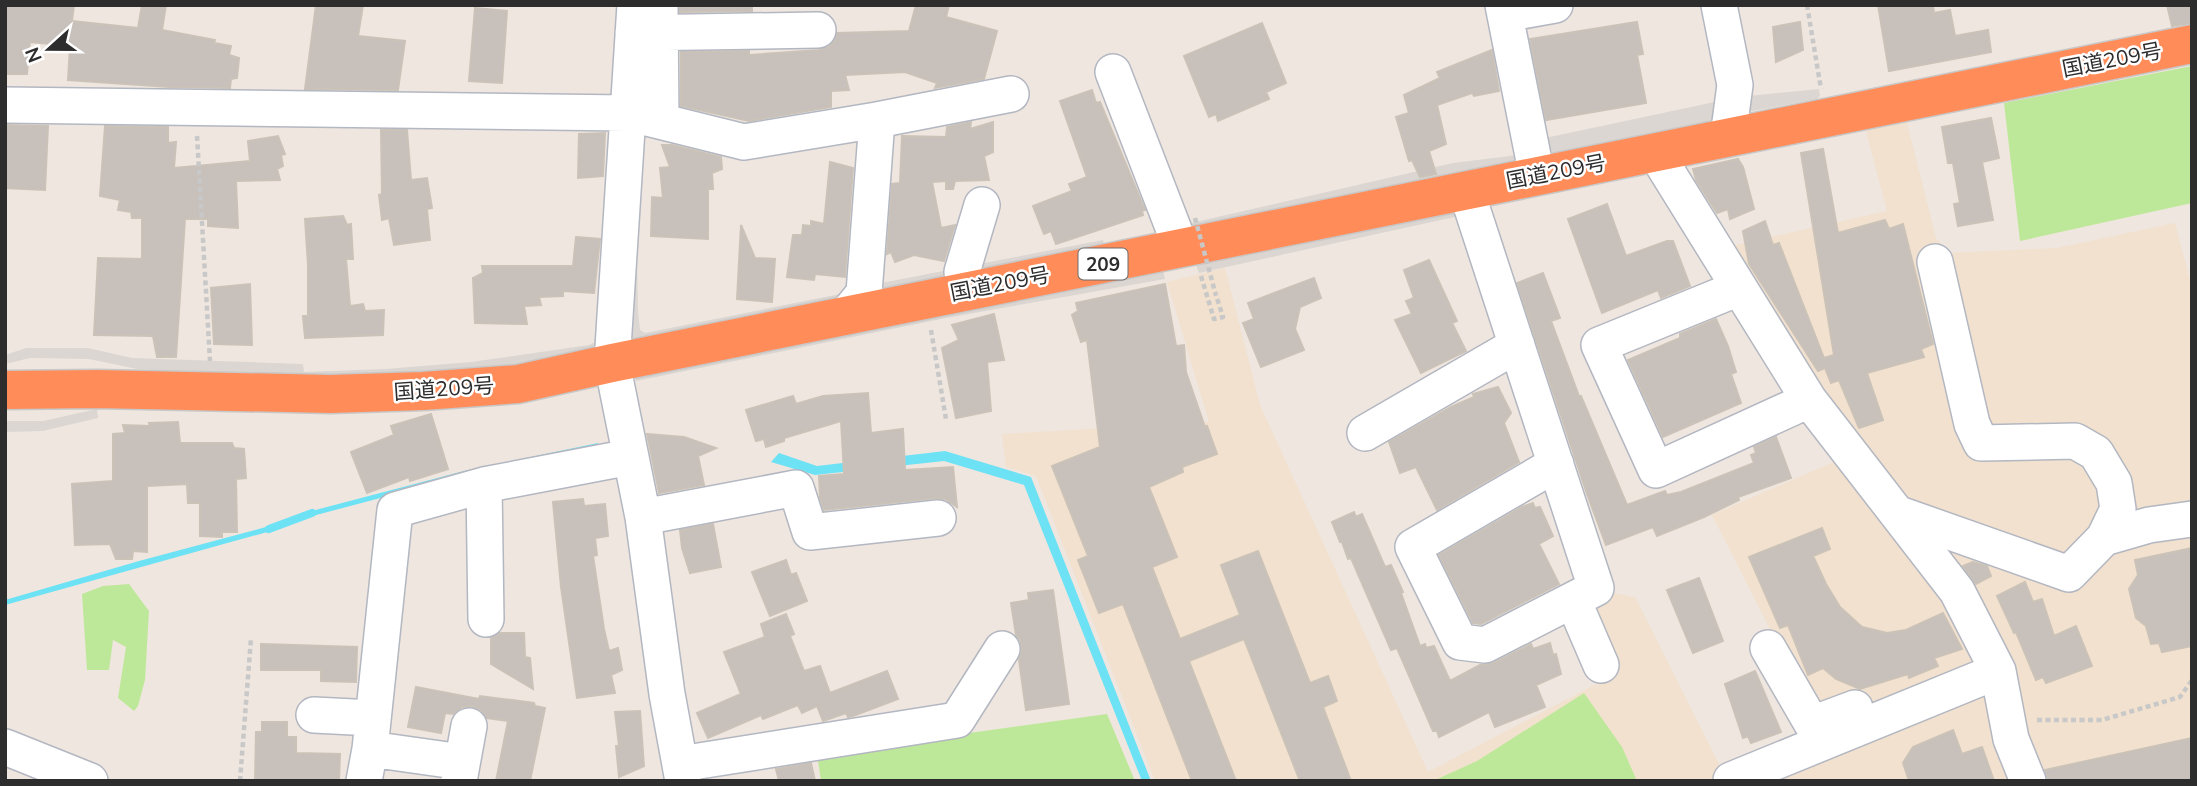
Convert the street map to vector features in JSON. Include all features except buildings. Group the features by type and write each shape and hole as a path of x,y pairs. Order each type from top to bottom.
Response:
{"highway":[{"name":"国道209号","path":"5,390 97,389 330,394 518,384 846,315 1188,233 1466,190 2192,44"}],"street":[{"path":"1537,176 1504,10 1555,5"},
{"path":"1720,5 1735,85 1728,137"},
{"path":"647,19 818,30"},
{"path":"647,19 627,113 612,363 643,517 667,694 681,772 957,720 1002,649"},
{"path":"647,19 661,121"},
{"path":"1113,72 1188,233"},
{"path":"5,104 196,107 420,124 627,113 744,142 1011,94"},
{"path":"846,315 864,293 877,120"},
{"path":"1655,152 1809,400 1957,591 1995,665 2011,739 2028,781"},
{"path":"1466,190 1556,464 1596,588 1485,645 1460,642 1413,547 1556,464"},
{"path":"962,272 982,205"},
{"path":"1899,514 2070,574 2104,538 2118,509 2114,483 2096,453 2075,441 1981,443 1972,424 1935,262"},
{"path":"1739,288 1600,345 1656,470 1809,400"},
{"path":"1365,433 1517,345"},
{"path":"369,749 395,510 484,485 630,457"},
{"path":"484,485 486,619"},
{"path":"643,517 796,488 810,532 938,518"},
{"path":"2104,538 2149,525 2192,519"},
{"path":"1573,600 1601,665"},
{"path":"1768,648 1812,724 1995,665"},
{"path":"1731,780 1995,665"},
{"path":"313,715 369,749 460,771 469,726"},
{"path":"5,747 90,781"}],"path":[{"path":"1807,5 1826,117"},
{"path":"196,107 210,370"},
{"path":"1188,233 1215,292 1223,317 1214,319 1205,286"},
{"path":"929,318 946,419"},
{"path":"240,781 251,638"},
{"path":"2009,720 2102,720 2180,697 2192,680"}],"shaded area":[{"path":"1819,89 1820,96 1817,99 1741,113 1738,97"},
{"path":"1724,100 1714,120 1566,155 1556,156 1543,142 1545,138"},
{"path":"1906,119 1936,238 1949,253 2057,248 2175,223 2192,288 2192,781 1155,781 1036,476 1006,467 1002,434 1209,422 1167,282 1225,268 1260,405 1428,772 1596,684 1601,691 1565,616 1613,593 1635,597 1721,768 1823,733 1712,515 1861,450 1727,247 1887,211 1866,131"},
{"path":"1526,154 1522,160 1194,228 1191,223 1453,163"},
{"path":"640,197 638,311 640,330 645,333 1103,240 1105,248 637,346 630,338"},
{"path":"1455,205 1459,216 1199,273 1196,265 1199,259"},
{"path":"1162,267 1165,279 946,318 636,381 635,375"},
{"path":"600,340 597,350 589,353 479,371 306,379 137,369 89,359 30,358 5,364 5,355 26,348 88,348 132,358 303,364 304,372 385,369 471,362 589,345"},
{"path":"97,409 98,418 43,431 5,432 5,421 43,421"}],"green space":[{"path":"2192,66 2192,203 2020,241 2004,103"},
{"path":"129,584 149,611 145,680 134,711 118,698 126,647 113,640 109,670 87,670 82,594 103,586"},
{"path":"1584,693 1622,747 1637,781 1433,781 1477,761"},
{"path":"1107,714 1135,781 821,781 817,754"}],"water":[{"path":"598,443 597,448 467,475 305,518 304,513 464,471"},
{"path":"945,451 1031,477 1151,781 1142,781 1024,485 944,461 815,475 771,462 779,453 817,466"},
{"path":"277,524 278,529 5,605 5,600"}],"waterway":[{"path":"269,529 312,513"}]}
